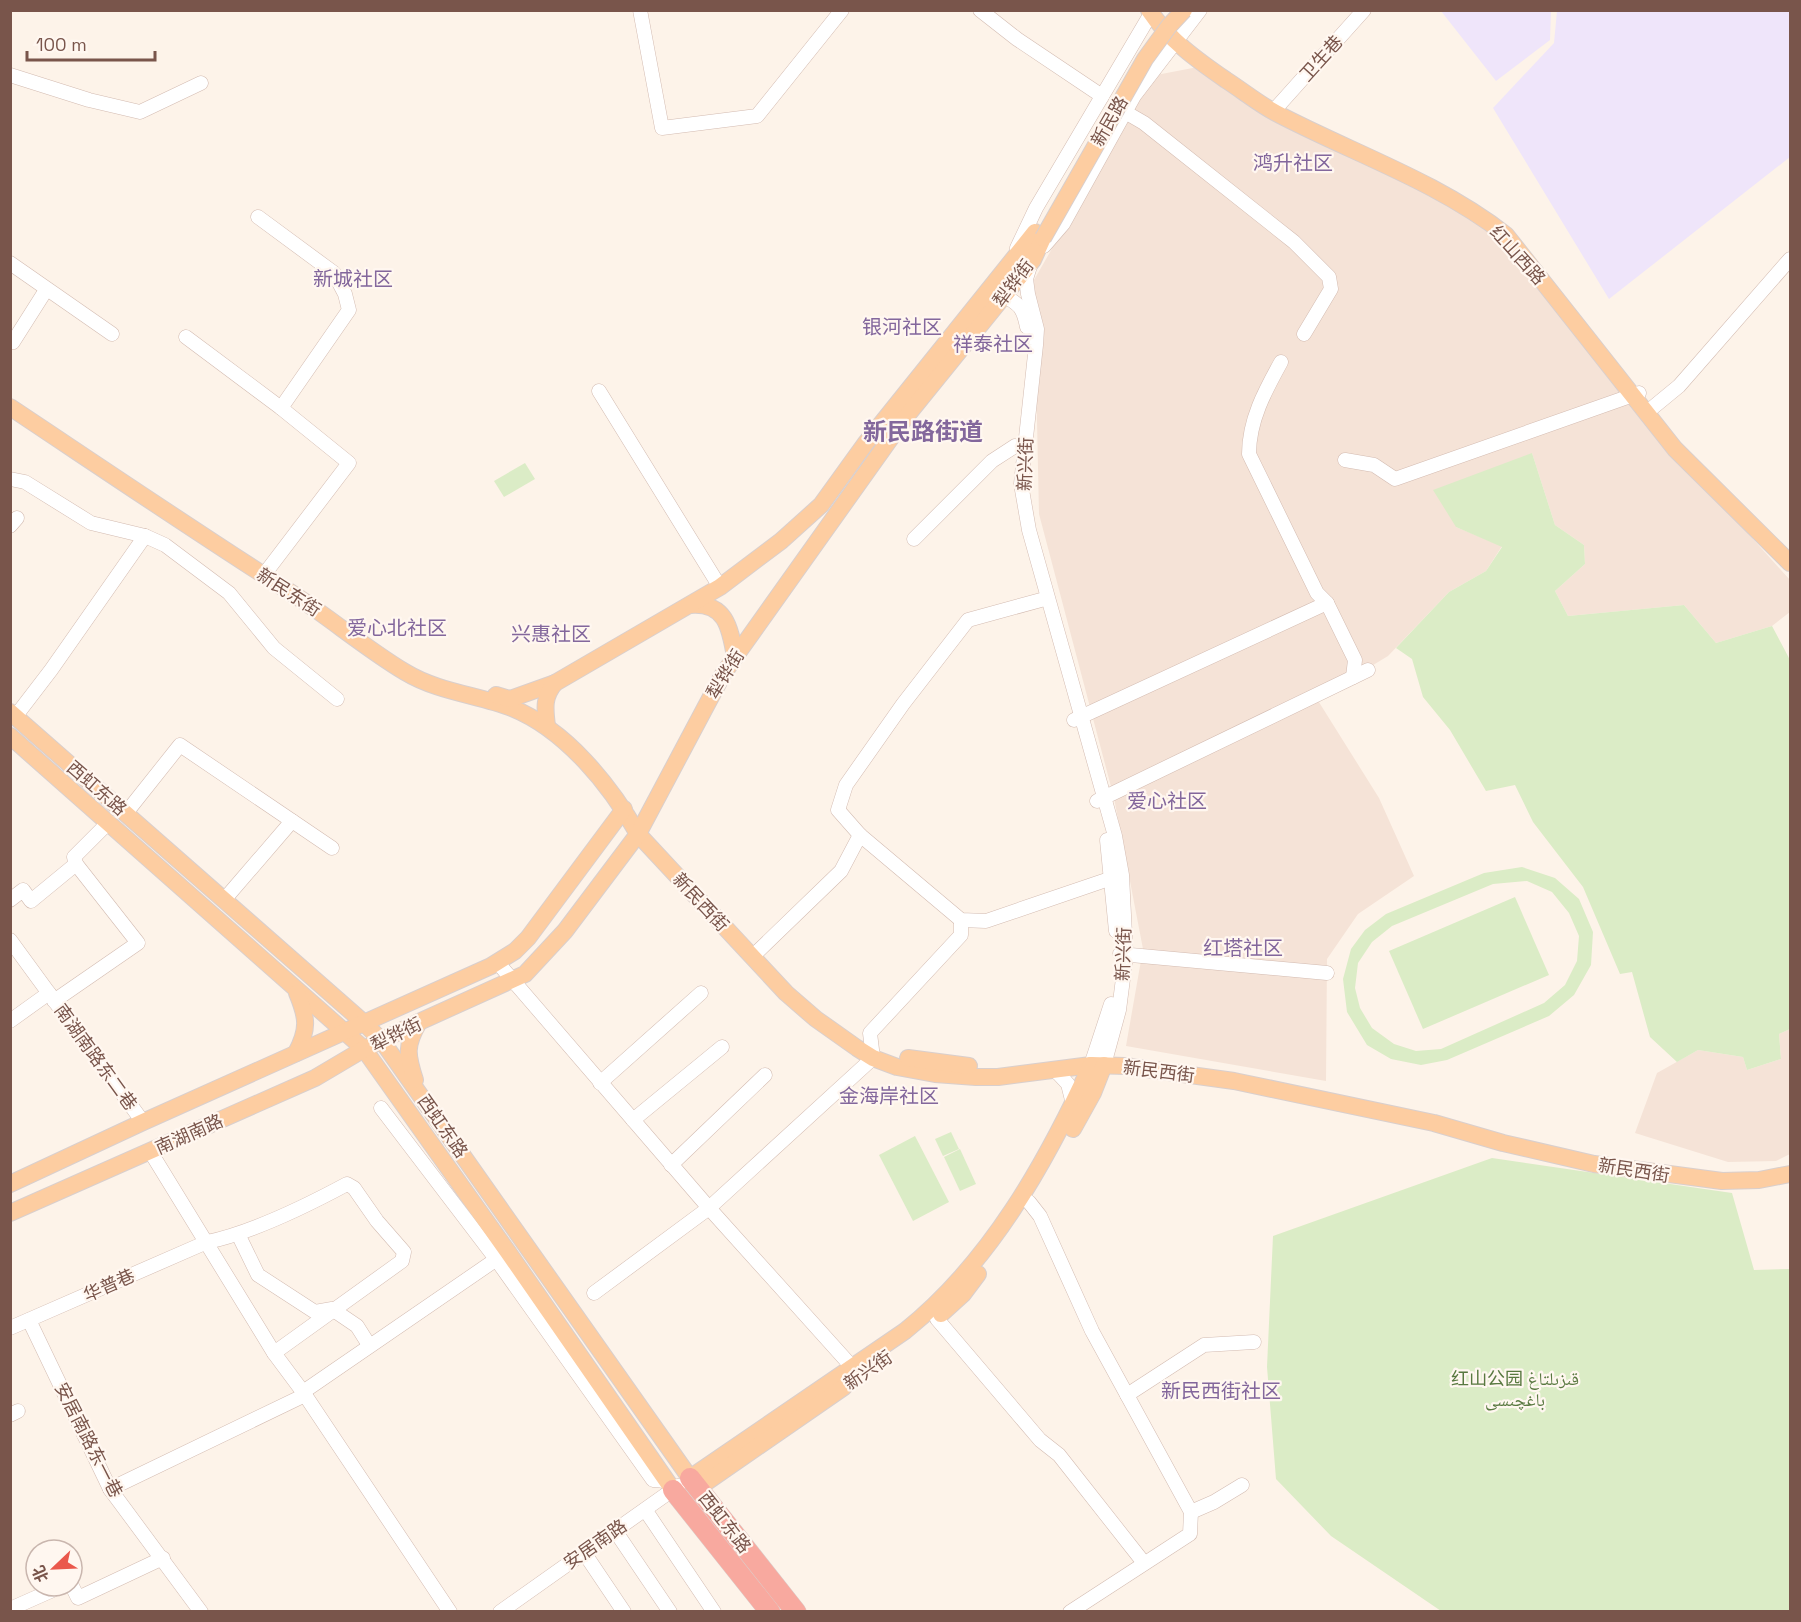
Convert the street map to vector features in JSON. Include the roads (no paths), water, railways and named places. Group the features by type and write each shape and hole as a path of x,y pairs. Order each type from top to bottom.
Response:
{"highway":[{"name":"西虹东路","path":"694,1483 796,1611"},
{"name":"西虹东路","path":"673,1489 770,1611"}],"main road":[{"name":"新民路","path":"1039,235 1136,54 1171,10"},
{"name":"新民路","path":"1039,235 1145,59 1184,10"},
{"name":"红山西路","path":"1154,11 1178,37 1192,57 1274,112 1435,189 1485,219 1506,235 1681,446 1791,553"},
{"name":"红山西路","path":"1178,37 1278,106 1437,182 1491,216 1508,231 1637,394 1675,449 1791,563"},
{"name":"犁铧街","path":"555,683 720,586 781,541 821,505 865,444 998,291 1033,260 1039,235"},
{"name":"犁铧街","path":"364,1049 525,974 564,931 640,829 722,676 998,291 1011,261 1039,235"},
{"name":"新民东街","path":"10,397 139,480 265,573 407,673 434,685 512,708 547,726 579,756 624,809"},
{"name":"新民东街","path":"10,407 412,667 438,678 510,699 555,683"},
{"path":"689,605 703,604 713,607 723,616 732,637 735,657"},
{"path":"547,726 547,693 555,683"},
{"name":"西虹东路","path":"13,714 382,1041 694,1483"},
{"name":"西虹东路","path":"10,736 364,1049 502,1256 673,1489"},
{"name":"犁铧街","path":"343,1031 497,962 515,951 528,938 624,809"},
{"name":"新民西街","path":"624,809 755,954 786,993 816,1019 897,1067 935,1074 998,1077 1099,1061 1234,1081 1434,1123 1503,1143 1594,1164 1693,1179 1722,1181 1759,1180 1791,1174"},
{"path":"296,990 306,1014 304,1038 296,1053"},
{"path":"419,1022 408,1043 409,1059 419,1093"},
{"name":"南湖南路","path":"10,1184 343,1031"},
{"name":"南湖南路","path":"10,1213 315,1078 364,1049"},
{"name":"新民西街","path":"872,1051 913,1060 973,1066 1156,1061 1246,1076 1433,1116 1509,1138 1617,1159 1702,1173 1737,1174 1791,1166"},
{"name":"新兴街","path":"694,1483 930,1311 958,1282 1023,1194 1099,1061"},
{"name":"新兴街","path":"694,1483 903,1346 937,1319 963,1294 1029,1202 1093,1093 1099,1061"}],"street":[{"path":"640,10 662,128 756,116 842,10"},
{"path":"980,10 1017,39 1102,96"},
{"path":"1033,260 1063,224 1134,96 1200,10"},
{"name":"卫生巷","path":"1278,106 1364,10"},
{"path":"1011,261 1036,208 1154,11"},
{"path":"10,75 89,100 140,112 201,83"},
{"path":"1125,112 1144,123 1294,242 1329,277 1331,289 1304,334"},
{"path":"258,217 334,273 350,310 281,408"},
{"path":"1651,409 1679,386 1791,259"},
{"name":"新兴街","path":"1033,260 1026,279 1036,329 1036,345 1020,484 1029,530 1078,719"},
{"path":"10,263 112,334"},
{"path":"10,341 13,342 46,290"},
{"name":"新兴街","path":"998,291 1016,302 1024,311 1027,326 1026,366 1015,447 1013,486 1022,532 1101,799 1115,836 1122,875 1119,1010 1099,1061"},
{"path":"186,337 281,408 348,463 265,573"},
{"path":"1281,362 1263,395 1249,436 1249,454 1317,593 1327,603 1355,660 1353,678"},
{"path":"600,391 720,586"},
{"path":"1345,460 1374,465 1395,479 1637,394"},
{"path":"914,539 992,461 1015,447"},
{"path":"10,479 25,482 91,523 145,536 165,545 229,593 274,648 338,699"},
{"path":"13,714 51,670 145,536"},
{"path":"1041,600 968,620 903,704 846,785 838,810 860,835 961,920 986,921 1112,878"},
{"path":"1078,719 1327,603"},
{"path":"1101,799 1368,670"},
{"path":"126,813 180,745 332,848"},
{"name":"新兴街","path":"1101,799 1122,954"},
{"path":"224,900 292,821"},
{"path":"52,997 138,943 76,864 74,858 109,822"},
{"path":"755,954 841,871 860,835"},
{"path":"10,900 23,890 31,901 76,864"},
{"path":"594,1293 709,1208 872,1051 870,1033 961,935 961,920"},
{"name":"南湖南路东二巷","path":"10,940 142,1122"},
{"path":"1122,954 1327,973"},
{"path":"497,962 671,1165 853,1368"},
{"path":"600,1083 701,993"},
{"name":"南湖南路东二巷","path":"10,1021 52,997"},
{"path":"633,1120 722,1047"},
{"path":"1053,1069 1068,1083 1073,1104"},
{"path":"671,1165 765,1075"},
{"path":"110,1489 304,1394 369,1345 502,1256 381,1108"},
{"path":"150,1151 274,1353 450,1611"},
{"name":"华普巷","path":"10,1328 207,1242 238,1234 348,1184 354,1188 377,1221 404,1252 402,1261 332,1310"},
{"path":"1029,1202 1040,1216 1092,1331 1191,1512 1190,1534 1070,1611"},
{"path":"238,1234 258,1275 315,1312 332,1310 357,1326 369,1345"},
{"path":"274,1353 332,1310"},
{"path":"937,1319 1040,1440 1059,1455 1144,1563"},
{"name":"安居南路东一巷","path":"29,1320 110,1489 201,1611"},
{"path":"1127,1395 1204,1345 1254,1342"},
{"name":"安居南路","path":"500,1611 673,1489 694,1483"},
{"path":"1191,1512 1214,1502 1242,1485"},
{"name":"安居南路","path":"512,1611 667,1502 673,1489"},
{"path":"648,1515 714,1611"},
{"path":"618,1535 670,1611"},
{"path":"587,1557 624,1611"},
{"path":"84,1595 163,1558"},
{"path":"10,1609 35,1598"}],"district":[{"name":"鸿升社区","path":"1293,163"},
{"name":"新城社区","path":"353,279"},
{"name":"银河社区","path":"902,327"},
{"name":"祥泰社区","path":"993,344"},
{"name":"新民路街道","path":"923,431"},
{"name":"爱心北社区","path":"397,628"},
{"name":"兴惠社区","path":"551,634"},
{"name":"爱心社区","path":"1167,801"},
{"name":"红塔社区","path":"1243,948"},
{"name":"金海岸社区","path":"889,1096"},
{"name":"新民西街社区","path":"1221,1391"}],"park label":[{"name":"红山公园 قىزىلتاغ باغچىسى","path":"1515,1388"}]}
